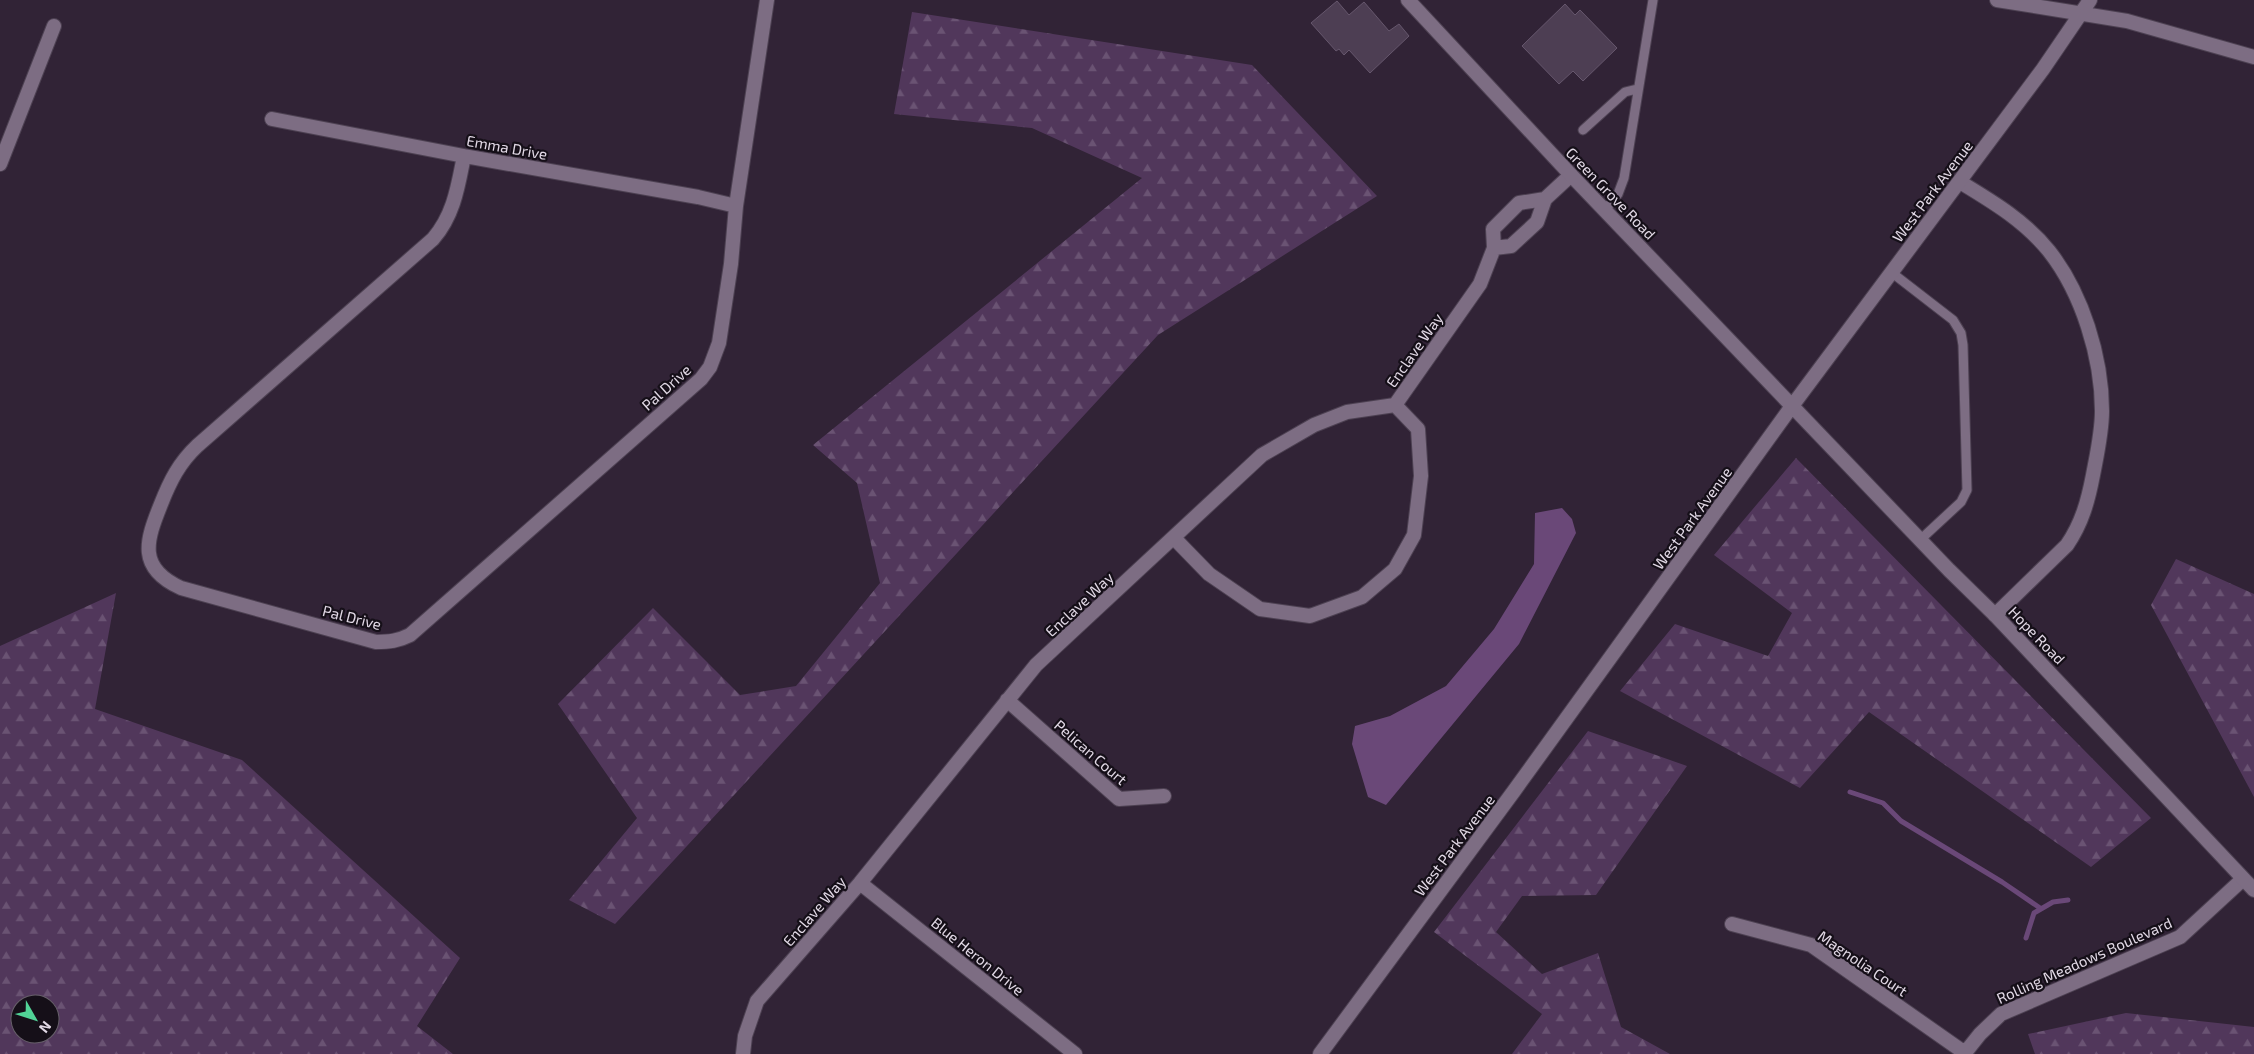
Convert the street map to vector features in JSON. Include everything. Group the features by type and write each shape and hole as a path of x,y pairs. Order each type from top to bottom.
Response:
{"street":[{"name":"Pal Drive","path":"464,156 455,201 450,215 433,239 197,446 172,477 149,536 148,551 159,575 168,582 181,588 376,642 390,642 410,634 701,379 710,367 719,343 731,264 736,206 767,0"},
{"name":"Green Grove Road","path":"1408,0 1792,406"},
{"path":"1997,0 2127,21 2254,57"},
{"name":"West Park Avenue","path":"1320,1054 1520,783 1792,406 2043,69 2090,0"},
{"path":"0,164 54,26"},
{"name":"Emma Drive","path":"272,119 464,156 698,197 736,206"},
{"path":"1494,248 1511,246 1537,222 1545,199 1572,175"},
{"path":"1960,182 2020,221 2039,239 2060,266 2079,302 2087,326 2099,383 2102,411 2097,454 2088,497 2076,532 2067,545 1995,615"},
{"name":"Enclave Way","path":"743,1054 745,1036 757,1001 860,883 1036,665 1262,455 1314,425 1347,412 1395,404 1480,284 1494,248 1493,229 1519,203 1545,199"},
{"path":"1174,538 1209,574 1260,609 1310,616 1362,597 1395,569 1414,536 1421,476 1418,429 1395,404"},
{"name":"Hope Road","path":"1792,406 1920,540 1995,615 2254,890"},
{"name":"Pelican Court","path":"1007,700 1119,799 1164,796"},
{"name":"Rolling Meadows Boulevard","path":"1964,1054 1980,1034 2001,1014 2180,936 2243,879"},
{"name":"Blue Heron Drive","path":"860,883 1075,1054"},
{"name":"Magnolia Court","path":"1732,924 1811,945 1964,1054"}],"lane":[{"path":"1605,210 1618,194 1624,178 1653,0"},
{"path":"1583,130 1625,92 1637,89"},
{"path":"1891,272 1953,320 1961,333 1963,345 1967,490 1961,502 1920,540"}],"green space":[{"path":"912,12 1252,65 1377,196 1158,335 615,924 569,900 637,818 558,704 653,608 740,695 796,686 880,583 857,483 813,445 1142,178 1032,128 894,114"},
{"path":"1796,458 2151,818 2091,867 1869,712 1800,788 1620,691 1675,624 1768,656 1792,613 1714,555"},
{"path":"2176,559 2254,594 2254,797 2151,605"},
{"path":"116,593 95,709 242,760 460,958 417,1026 453,1054 0,1054 0,646"},
{"path":"1588,731 1687,766 1596,895 1522,896 1496,932 1542,974 1598,953 1621,1027 1670,1054 1512,1054 1542,1014 1434,932"},
{"path":"2126,1013 2254,1027 2254,1054 2035,1054 2028,1034"}],"shaded area":[{"path":"1562,508 1572,519 1576,533 1519,644 1386,805 1368,797 1352,744 1355,726 1390,716 1446,686 1494,629 1534,564 1535,513"}],"building":[{"path":"1337,1 1349,15 1364,2 1389,31 1399,24 1409,36 1370,73 1349,50 1344,55 1339,49 1336,51 1311,23"},
{"path":"1565,4 1575,15 1580,10 1617,48 1583,81 1573,71 1559,84 1522,46"}],"waterway":[{"path":"1850,792 1883,803 1901,821 2002,882 2040,908"},
{"path":"2026,938 2034,913 2053,902 2068,900"}]}
